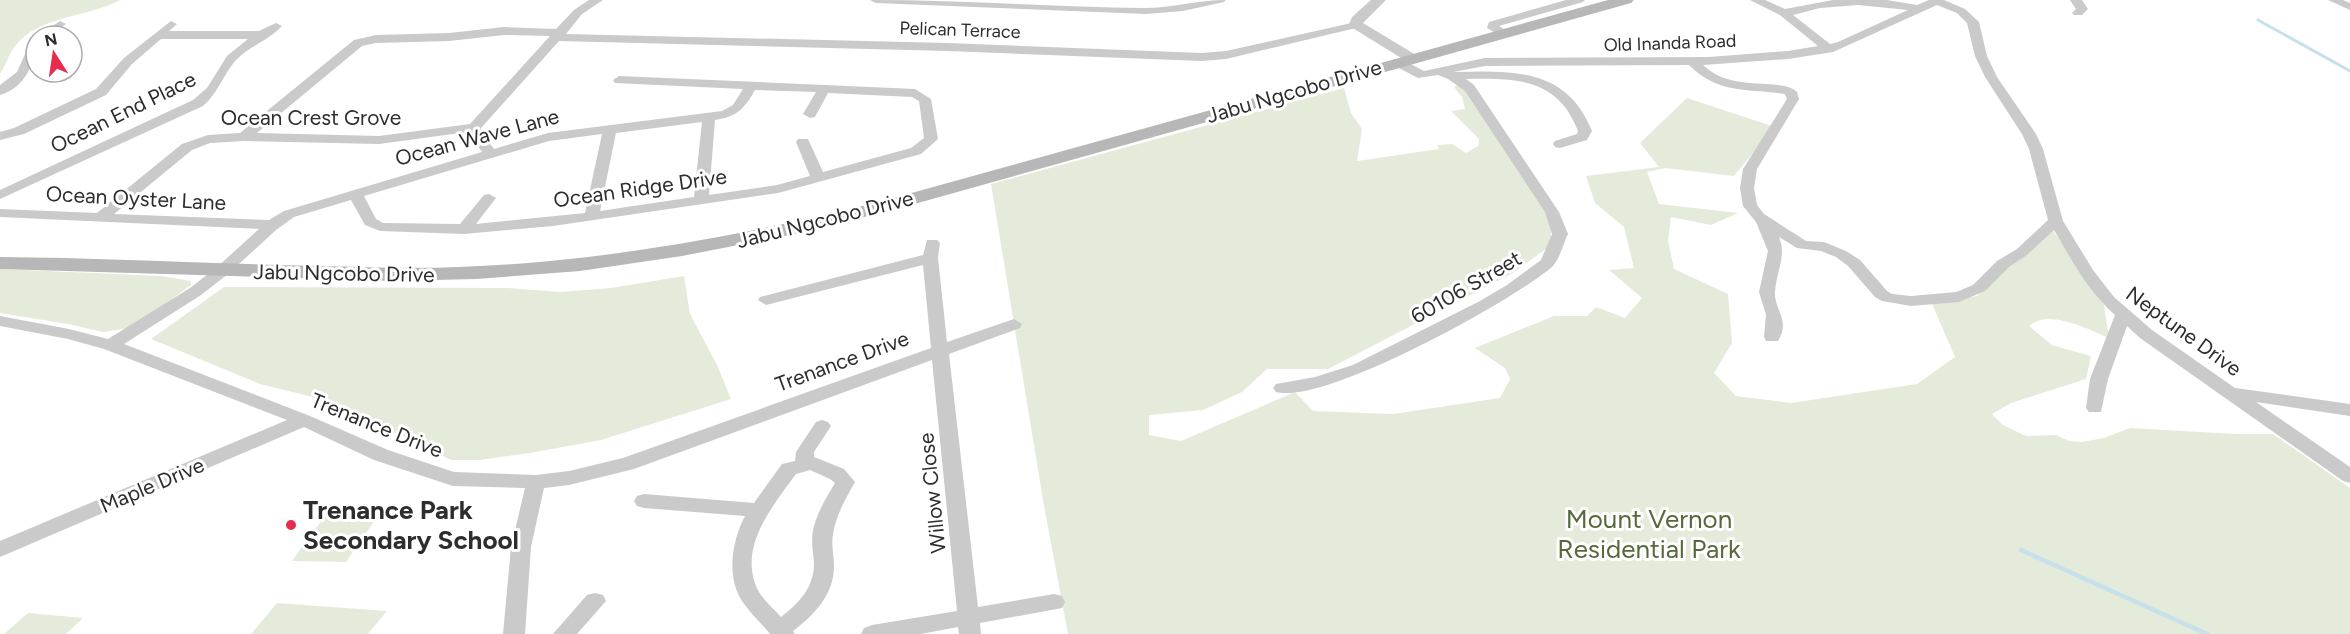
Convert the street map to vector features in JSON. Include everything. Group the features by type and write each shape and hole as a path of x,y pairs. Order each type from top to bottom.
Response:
{"main road":[{"name":"Jabu Ngcobo Drive","path":"0,263 401,275 549,268 643,257 722,244 886,206 1626,0"}],"street":[{"path":"490,153 476,135 474,128 560,35 578,12 597,0"},
{"path":"876,0 1145,11 1183,8 1220,0"},
{"path":"1379,0 1357,20 1356,25 1404,60"},
{"path":"1503,33 1493,28 1493,24 1575,0"},
{"path":"1756,0 1784,13 1829,49"},
{"name":"Old Inanda Road","path":"1404,60 1422,75 1446,74 1461,65 1498,61 1693,62 1771,57 1829,49 1937,0"},
{"name":"Neptune Drive","path":"1937,0 1961,11 1973,22 1981,56 1991,77 2029,134 2036,149 2056,221 2086,273 2108,300 2146,334 2350,476"},
{"path":"2076,0 2082,9 2078,13"},
{"path":"2334,0 2350,7"},
{"path":"1784,13 1830,4 1867,2 1890,3 1919,9"},
{"path":"0,136 20,131 101,92 128,61 171,24"},
{"name":"Pelican Terrace","path":"244,137 348,50 364,41 449,37 504,31 560,35 1202,57 1226,55 1356,25"},
{"name":"Ocean End Place","path":"0,195 198,102 213,91 227,63 276,26"},
{"path":"159,35 262,35"},
{"path":"1693,62 1702,73 1717,82 1791,92 1793,99 1750,169 1747,188 1750,206 1774,239 1777,249 1767,291 1767,299 1775,317 1772,337"},
{"path":"0,92 22,74 24,70"},
{"path":"1446,74 1534,79 1550,85 1576,109 1582,118 1585,131 1582,137 1560,144"},
{"name":"60106 Street","path":"1282,388 1317,382 1359,369 1513,288 1548,262 1555,249 1560,234 1552,212 1470,88 1446,74"},
{"name":"Ocean Ridge Drive","path":"355,193 366,216 374,225 396,229 464,229 533,224 778,189 916,151 931,139 925,99 921,95 901,91 619,80"},
{"name":"Ocean Wave Lane","path":"110,345 153,321 223,270 270,225 300,210 548,137 725,115 738,108 752,85"},
{"path":"810,114 825,88"},
{"path":"701,200 709,117"},
{"name":"Ocean Crest Grove","path":"101,217 187,147 208,139 244,137 394,140 474,128"},
{"path":"592,216 610,128"},
{"path":"803,142 819,178"},
{"path":"464,229 489,198"},
{"name":"Ocean Oyster Lane","path":"0,213 270,225"},
{"path":"1759,217 1803,245 1824,247 1854,262 1881,294 1893,299 1911,301 1959,297 1979,288 2003,264 2022,252 2039,234 2056,221"},
{"name":"Willow Close","path":"766,300 931,250 970,625"},
{"path":"2095,408 2099,379 2123,315"},
{"name":"Trenance Drive","path":"0,321 110,345 304,420 381,454 453,479 536,482 569,478 627,464 942,348 1014,324"},
{"path":"2232,393 2350,410"},
{"name":"Maple Drive","path":"0,549 304,420"},
{"path":"804,464 805,452 822,426"},
{"path":"811,463 837,474 845,482 831,508 822,538 823,584 818,595 782,632 750,596 743,574 743,553 747,531 759,510 789,469 804,464 811,463"},
{"path":"514,634 521,547 536,482"},
{"path":"644,501 759,510"},
{"path":"564,634 595,601"},
{"path":"872,634 970,625 1054,602"}],"green space":[{"path":"0,0 120,0 108,6 46,24 24,24 24,37 11,52 0,74"},
{"name":"Mount Vernon Residential Park","path":"1461,83 1542,203 1551,222 1551,245 1513,273 1328,369 1267,369 1242,392 1203,410 1149,415 1149,435 1181,441 1295,392 1313,411 1393,414 1500,398 1510,379 1505,368 1475,348 1554,316 1587,316 1596,307 1625,318 1642,298 1609,270 1634,268 1624,227 1595,203 1586,176 1659,167 1640,143 1687,98 1775,127 1734,176 1665,168 1647,172 1659,204 1738,213 1711,225 1671,217 1668,241 1674,269 1728,294 1732,343 1714,373 1736,396 1791,403 1917,384 1955,357 1932,304 1977,296 2008,265 2052,229 2104,305 2109,338 2069,322 2057,320 2037,321 2029,326 2052,345 2091,356 2086,379 2011,403 1992,414 2003,425 2026,436 2056,435 2069,441 2082,442 2104,438 2130,428 2273,434 2350,488 2350,634 1068,634 1044,506 991,184 1344,88 1351,113 1362,129 1357,161 1439,149 1437,145 1452,144 1466,153 1478,146 1479,139 1451,111 1465,109 1462,97 1454,87"},
{"path":"0,269 162,276 191,281 191,285 142,321 123,329 103,332 0,313"},
{"path":"684,276 690,314 717,365 731,399 601,440 480,460 451,460 397,434 365,424 317,398 260,384 151,339 224,287 507,288 560,292 611,288"},
{"path":"333,505 384,507 346,562 292,561"},
{"path":"277,603 387,611 368,634 251,634"},
{"path":"28,613 83,618 66,634 4,634"}],"waterway":[{"path":"2258,20 2350,71"},
{"path":"2021,550 2207,634"}],"place":[{"name":"Trenance Park Secondary School","path":"291,525"}]}
